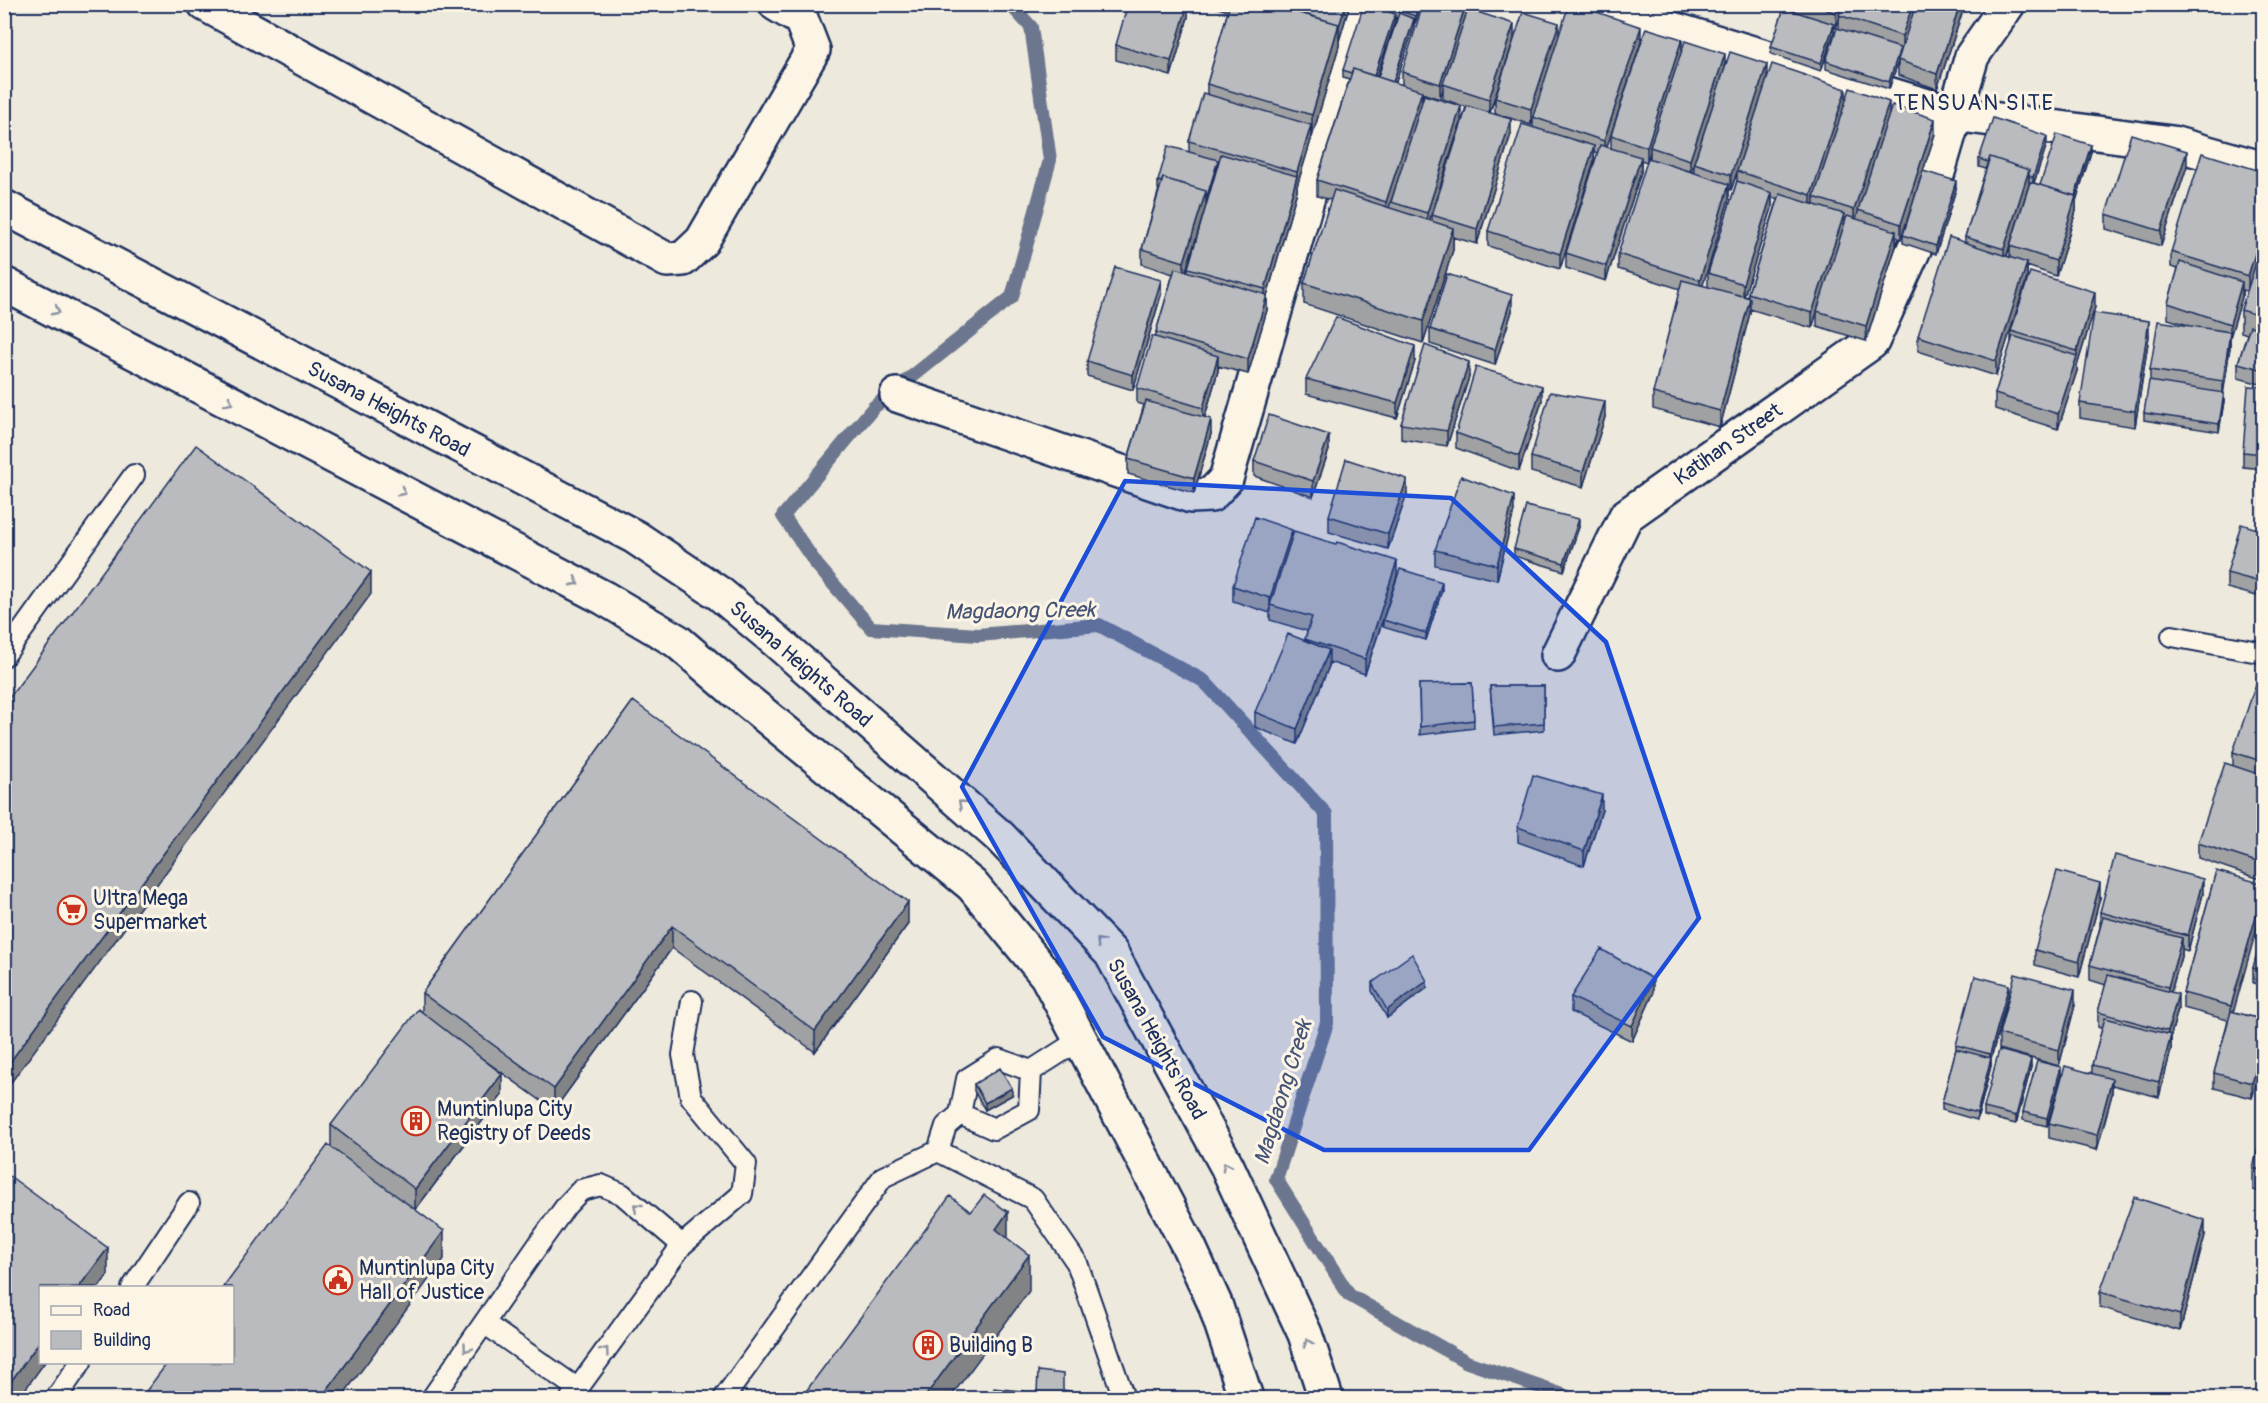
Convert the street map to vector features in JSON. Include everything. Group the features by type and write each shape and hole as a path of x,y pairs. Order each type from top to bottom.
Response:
{"main road":[{"path":"205,4 667,260 683,259 702,242 813,50 801,19 776,4"},
{"path":"897,395 1191,496 1211,495 1226,479 1364,4"},
{"path":"1590,4 1954,114 2172,142 2264,169"},
{"path":"1935,182 1972,56 2008,4"},
{"name":"Susana Heights Road","path":"4,207 634,537 720,594 1000,837 1111,953 1227,1166 1305,1334 1326,1398"},
{"name":"Katihan Street","path":"1558,655 1626,516 1872,342 1915,247"},
{"path":"4,284 604,598 677,641 972,885 1047,976 1081,1039 1198,1266 1215,1304 1246,1398"}],"lane":[{"path":"4,656 134,475"},
{"path":"2172,636 2264,653"},
{"path":"484,1323 575,1394 682,1245 742,1194 746,1164 691,1097 683,1055 692,1001"},
{"path":"1031,1071 1081,1039"},
{"path":"724,1398 883,1177 938,1151 946,1126 960,1114 967,1079 999,1059 1031,1071"},
{"path":"960,1114 994,1129 1029,1110 1031,1071"},
{"path":"938,1151 1033,1199 1077,1263 1124,1398"},
{"path":"432,1398 543,1238 566,1206 581,1190 601,1185 622,1194 682,1245"},
{"path":"133,1286 189,1203"},
{"path":"56,1398 80,1364"}],"highlighted area":[{"path":"1125,481 1451,498 1606,642 1699,918 1529,1150 1324,1150 1103,1037 962,787"}],"building":[{"path":"1128,4 1188,4 1171,61 1116,45"},
{"path":"1230,4 1271,4 1339,24 1312,115 1207,84"},
{"path":"1271,4 1288,4 1287,9"},
{"path":"1294,4 1346,4 1339,26 1338,26 1339,24 1292,11"},
{"path":"1364,4 1395,14 1374,76 1353,69 1351,73 1343,70"},
{"path":"1381,4 1419,4 1415,16"},
{"path":"1423,4 1466,4 1440,84 1402,72"},
{"path":"1569,4 1641,27 1604,141 1533,117"},
{"path":"1811,4 1839,4 1836,13"},
{"path":"1843,4 1913,4 1902,36 1839,15"},
{"path":"1916,4 1960,4 1937,74 1898,60"},
{"path":"1784,8 1834,24 1821,63 1771,47"},
{"path":"1468,9 1514,24 1489,99 1443,84"},
{"path":"1523,12 1559,23 1531,109 1495,98"},
{"path":"1399,13 1414,19 1393,82 1378,77"},
{"path":"1646,28 1682,39 1647,147 1611,135"},
{"path":"1837,28 1900,48 1889,82 1826,61"},
{"path":"1685,41 1725,54 1690,160 1650,147"},
{"path":"1730,52 1767,64 1731,175 1694,163"},
{"path":"1772,64 1846,89 1811,195 1737,171"},
{"path":"1353,69 1422,91 1386,202 1317,180"},
{"path":"1850,88 1889,102 1854,210 1814,197"},
{"path":"1203,93 1311,125 1297,172 1189,141"},
{"path":"1424,95 1461,106 1427,213 1391,202"},
{"path":"1892,105 1935,119 1901,224 1858,210"},
{"path":"1467,106 1511,119 1477,229 1432,215"},
{"path":"1993,118 2047,136 2033,177 2029,176 2029,170 1990,157 1988,162 1979,159"},
{"path":"1522,124 1594,146 1560,254 1488,231"},
{"path":"2057,134 2091,145 2075,196 2040,185"},
{"path":"2131,134 2187,151 2161,231 2106,214"},
{"path":"1600,145 1641,157 1606,266 1566,253"},
{"path":"1168,146 1218,160 1207,196 1206,191 1163,178 1161,182 1158,181"},
{"path":"2202,153 2264,172 2264,225 2248,276 2171,252"},
{"path":"1221,154 1297,176 1265,289 1188,268"},
{"path":"1990,157 2029,170 2004,249 1965,237"},
{"path":"1648,158 1729,184 1700,280 1618,254"},
{"path":"1923,171 1956,181 1936,246 1903,235"},
{"path":"1163,178 1206,191 1184,262 1142,249"},
{"path":"1737,181 1772,193 1743,284 1708,273"},
{"path":"2030,182 2076,196 2056,261 2010,246"},
{"path":"1334,190 1453,228 1423,321 1304,283"},
{"path":"1780,194 1844,214 1812,313 1748,293"},
{"path":"1847,216 1896,231 1866,326 1817,311"},
{"path":"1949,237 2027,263 1996,361 1918,336"},
{"path":"2264,238 2264,317 2241,310"},
{"path":"2180,262 2242,282 2230,324 2168,303"},
{"path":"1115,267 1161,280 1133,375 1087,361"},
{"path":"1175,268 1267,295 1248,359 1156,332"},
{"path":"2030,272 2095,292 2077,351 2011,331"},
{"path":"1447,274 1512,295 1495,350 1430,329"},
{"path":"1682,280 1750,298 1720,411 1653,393"},
{"path":"2094,313 2149,321 2135,411 2080,403"},
{"path":"1336,317 1415,346 1397,403 1306,379"},
{"path":"2158,321 2230,332 2223,381 2150,370"},
{"path":"2250,326 2264,330 2264,370 2238,363"},
{"path":"1152,336 1218,356 1203,408 1137,388"},
{"path":"2013,336 2077,356 2058,414 1995,394"},
{"path":"1425,345 1469,362 1447,431 1401,424"},
{"path":"1476,367 1542,386 1519,456 1456,433"},
{"path":"2149,381 2224,393 2219,424 2144,413"},
{"path":"2248,386 2264,387 2264,454 2243,452"},
{"path":"1550,392 1605,401 1583,472 1531,457"},
{"path":"1146,401 1211,419 1194,478 1128,459"},
{"path":"1269,415 1329,435 1313,481 1254,461"},
{"name":"Ultra Mega Supermarket","path":"196,445 371,572 4,1070 4,705"},
{"path":"1346,459 1407,479 1388,534 1329,516"},
{"path":"1461,476 1514,496 1497,565 1435,550"},
{"path":"1526,506 1579,519 1564,563 1514,549"},
{"path":"1255,517 1292,530 1270,598 1233,586"},
{"path":"2241,524 2264,531 2264,583 2227,573"},
{"path":"1294,531 1397,561 1365,659 1305,639 1312,617 1270,605"},
{"path":"1400,569 1442,582 1426,633 1383,620"},
{"path":"1288,634 1329,650 1297,729 1255,712"},
{"path":"2258,678 2264,680 2264,762 2233,752"},
{"path":"1472,683 1474,720 1420,727 1419,684"},
{"path":"1490,686 1544,686 1544,723 1494,727"},
{"path":"633,701 908,902 815,1031 672,926 554,1089 422,993"},
{"path":"2225,763 2264,776 2264,854 2260,863 2198,843"},
{"path":"1533,775 1602,795 1584,851 1518,827"},
{"path":"2115,855 2203,879 2188,936 2100,912"},
{"path":"2057,871 2100,883 2079,962 2035,950"},
{"path":"2216,871 2264,884 2231,1006 2183,993"},
{"path":"2103,917 2182,938 2168,987 2090,965"},
{"path":"2264,928 2264,971 2253,968"},
{"path":"1601,949 1653,979 1632,1026 1571,997"},
{"path":"1412,954 1427,981 1387,1010 1372,983"},
{"path":"2015,974 2075,990 2059,1050 1999,1034"},
{"path":"2108,975 2178,994 2168,1031 2098,1012"},
{"path":"1975,976 2009,985 1990,1054 1956,1045"},
{"name":"Muntinlupa City Registry of Deeds","path":"418,1009 502,1074 415,1189 331,1125"},
{"path":"2231,1011 2264,1020 2264,1042 2252,1083 2214,1073"},
{"path":"2105,1018 2171,1035 2159,1082 2092,1065"},
{"path":"1956,1049 1991,1058 1977,1113 1942,1103"},
{"path":"1999,1050 2031,1059 2016,1116 1984,1108"},
{"path":"2037,1061 2061,1067 2047,1118 2023,1112"},
{"path":"2065,1066 2112,1079 2097,1135 2049,1123"},
{"path":"1000,1068 1012,1088 985,1103 974,1084"},
{"path":"2264,1127 2264,1171 2253,1168"},
{"name":"Muntinlupa City Hall of Justice","path":"328,1145 444,1231 321,1398 141,1398 166,1364 234,1364 234,1286 224,1286"},
{"path":"4,1172 108,1248 80,1286 39,1286 39,1342 4,1391"},
{"name":"Building B","path":"984,1195 1008,1212 996,1229 1029,1255 924,1398 801,1398 950,1196 971,1212"},
{"path":"2134,1197 2205,1220 2180,1315 2100,1292"},
{"path":"1038,1371 1063,1374 1063,1390 1099,1396 1099,1398 993,1398 994,1388 1037,1393"}],"waterway":[{"name":"Magdaong Creek","path":"1010,4 1031,27 1050,160 1012,297 874,407 783,516 817,565 871,628 978,635 1099,625 1204,681 1326,814 1327,1023 1276,1179 1349,1295 1467,1362 1572,1398"}],"place":[{"name":"Ultra Mega Supermarket","path":"72,910"},
{"name":"Muntinlupa City Registry of Deeds","path":"416,1121"},
{"name":"Muntinlupa City Hall of Justice","path":"338,1280"},
{"name":"Building B","path":"928,1345"}],"district":[{"name":"TENSUAN SITE","path":"1974,102"}]}
